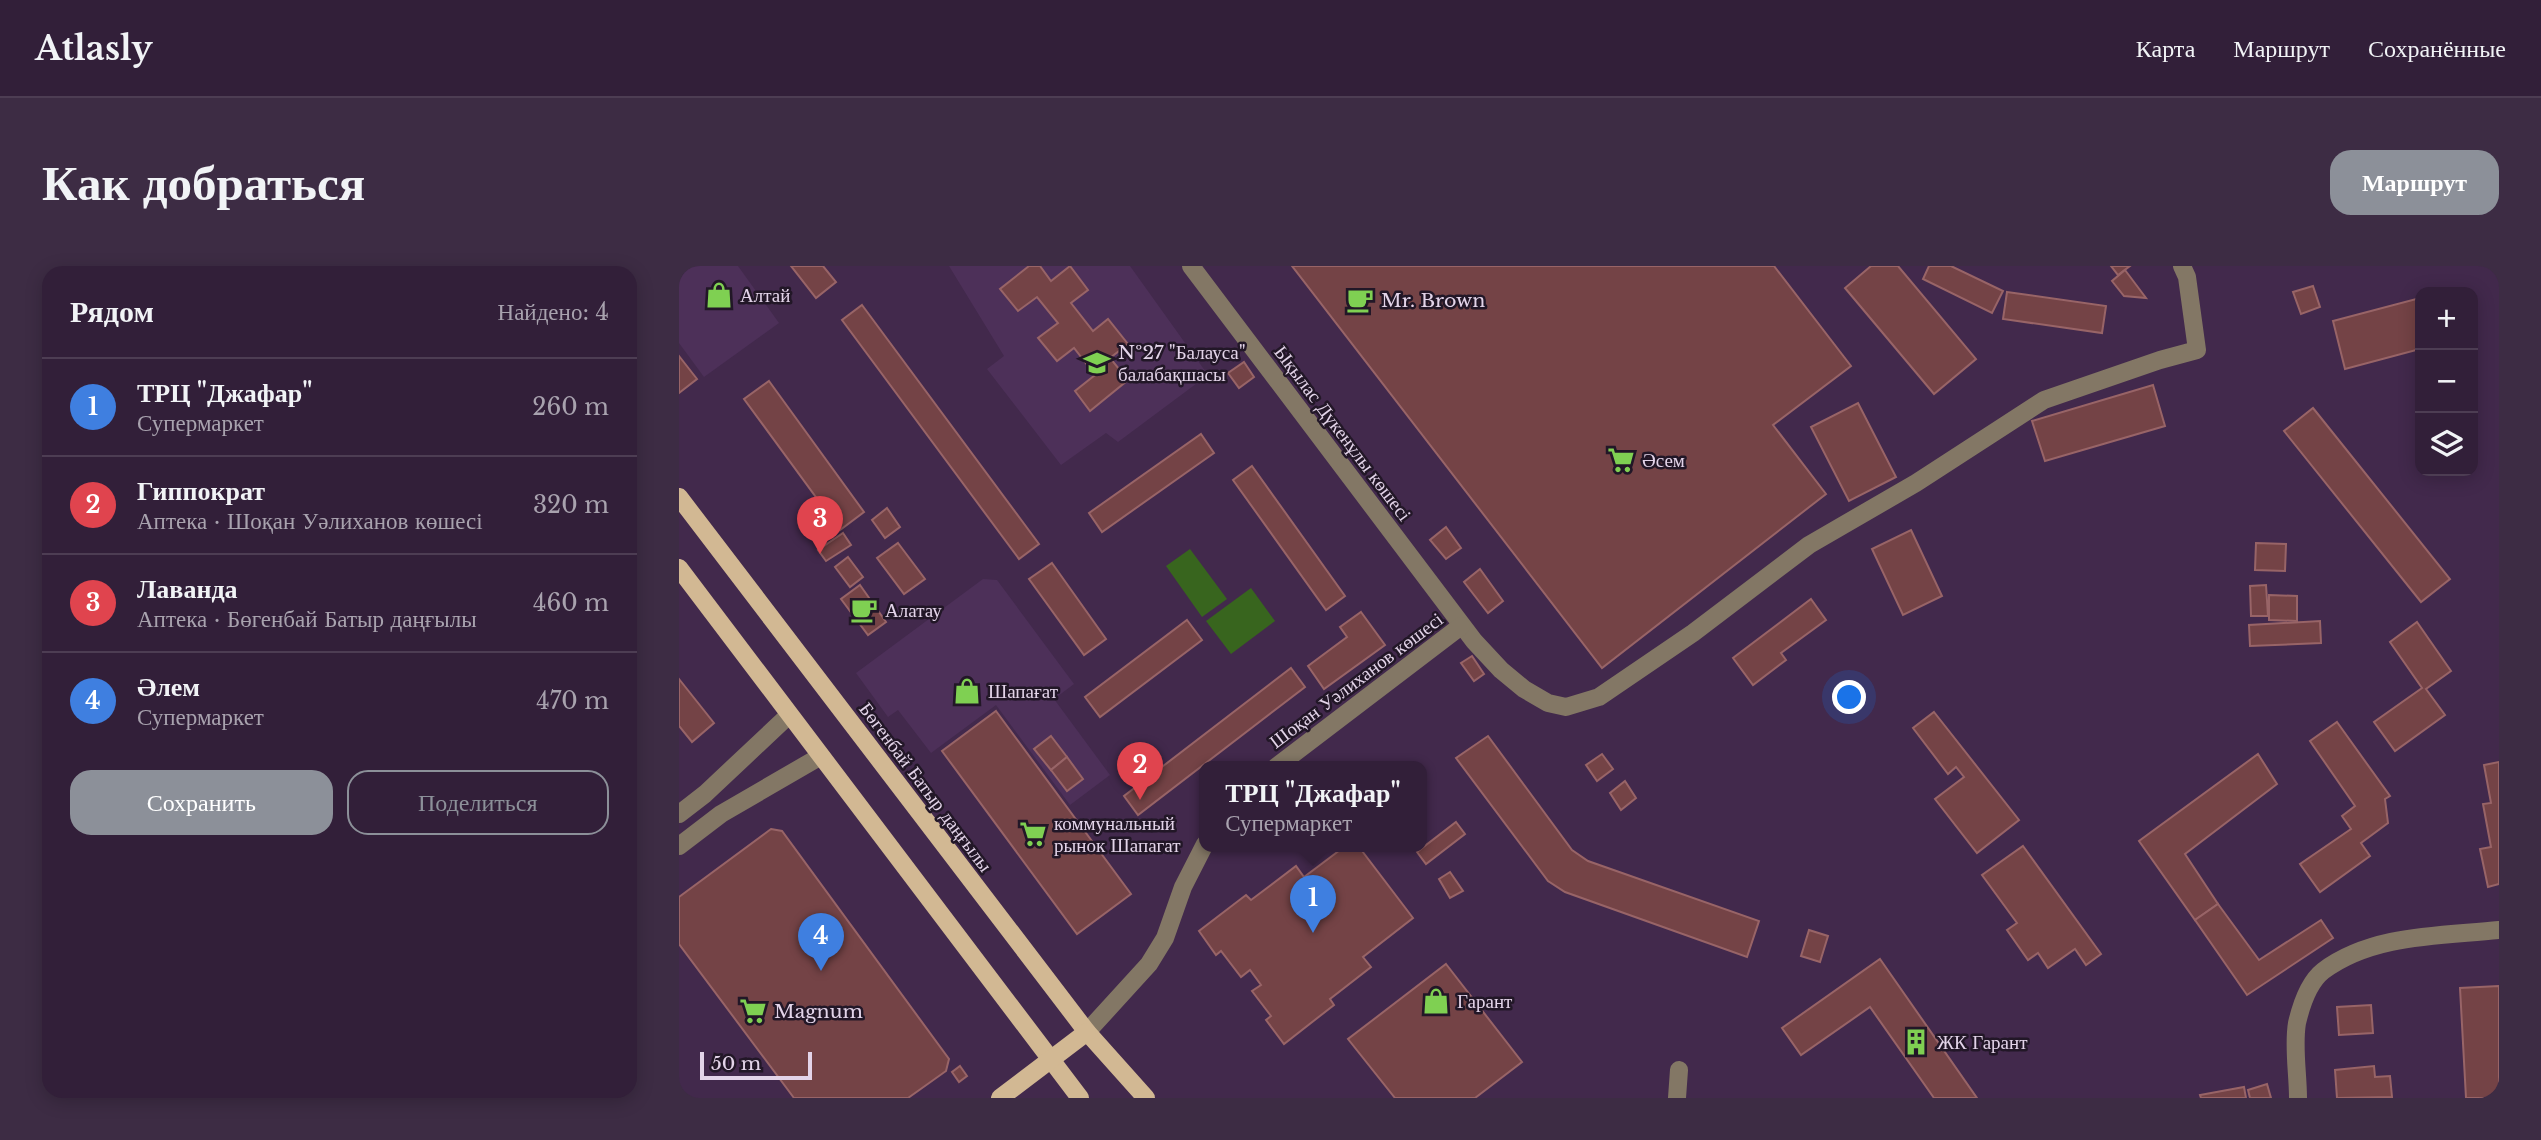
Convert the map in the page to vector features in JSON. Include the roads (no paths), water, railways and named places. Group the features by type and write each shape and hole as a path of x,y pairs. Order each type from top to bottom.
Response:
{"main road":[{"name":"Бөгенбай Батыр даңғылы","path":"679,497 1087,1032 1146,1098"},
{"path":"679,568 1080,1098"},
{"path":"1000,1098 1087,1032"}],"street":[{"name":"Ықылас Дүкенұлы көшесі","path":"1191,266 1461,626 1501,670 1524,689 1548,703 1566,707 1599,697 1693,633 1809,545 1916,483 2044,400 2197,350 2187,277 2182,266"},
{"name":"Шоқан Уәлиханов көшесі","path":"1284,761 1461,626"},
{"path":"679,814 705,794 789,715"},
{"path":"679,846 721,814 821,756"},
{"path":"705,794 721,814"},
{"path":"1087,1032 1149,964 1165,938 1183,887 1201,852"},
{"path":"2298,1098 2297,1026 2304,998 2322,972 2362,950 2404,940 2499,930"},
{"path":"1677,1098 1679,1070"}],"place":[{"name":"Алтай","path":"719,295"},
{"name":"Mr. Brown","path":"1360,300"},
{"name":"№27 \"Балауса\" балабақшасы","path":"1097,363"},
{"name":"Әсем","path":"1621,460"},
{"name":"Лаванда","path":"820,554"},
{"name":"Алатау","path":"864,610"},
{"name":"Шапағат","path":"967,691"},
{"name":"Гиппократ","path":"1140,800"},
{"name":"коммунальный рынок Шапагат","path":"1033,834"},
{"name":"ТРЦ \"Джафар\"","path":"1313,933"},
{"name":"Әлем","path":"821,971"},
{"name":"Гарант","path":"1436,1001"},
{"name":"Magnum","path":"753,1011"},
{"name":"ЖК Гарант","path":"1916,1042"}]}
